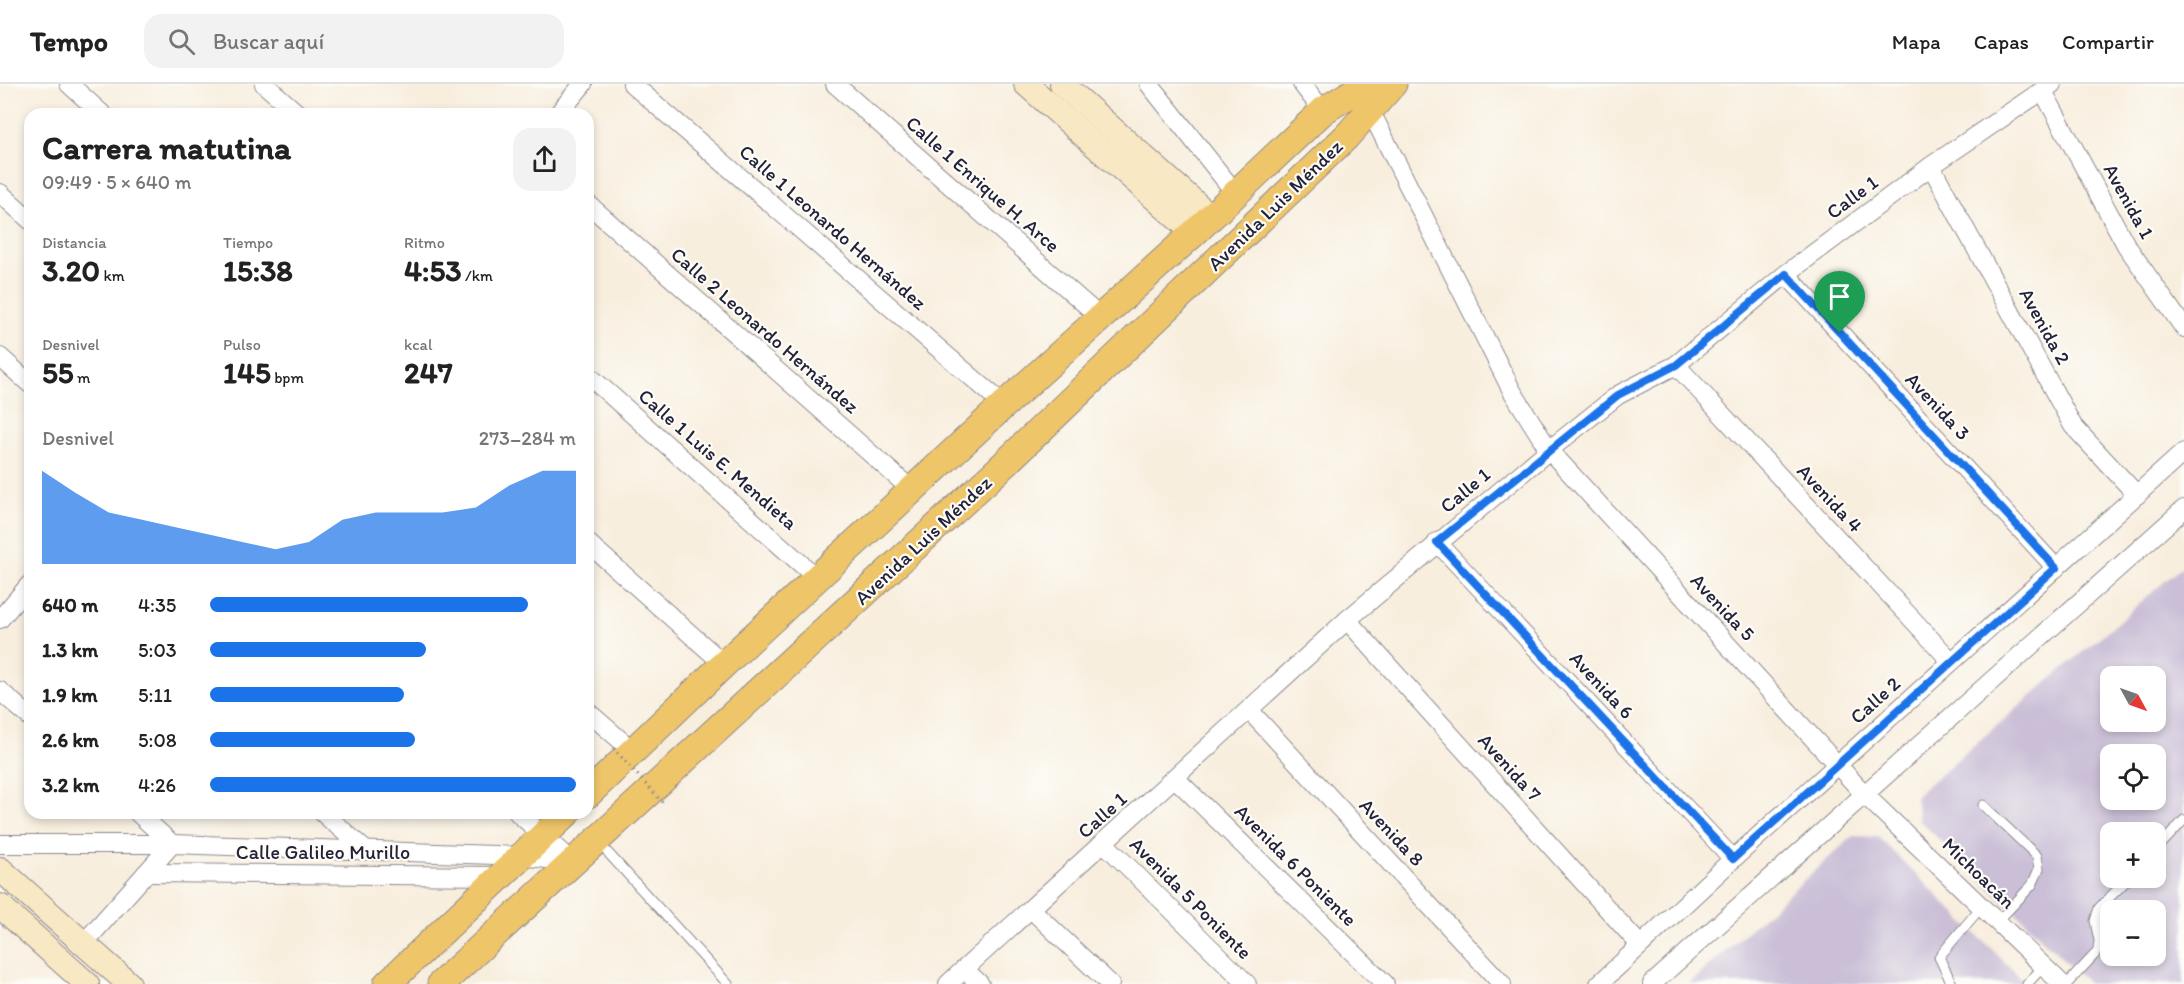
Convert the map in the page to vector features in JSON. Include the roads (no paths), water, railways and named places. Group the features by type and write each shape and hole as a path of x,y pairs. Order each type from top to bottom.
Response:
{"main road":[{"name":"Avenida Luis Méndez","path":"594,786 623,749 724,664 1203,225 1323,111 1366,84"},
{"name":"Avenida Luis Méndez","path":"446,982 996,472 1346,137 1393,84"},
{"path":"387,984 561,819"}],"street":[{"path":"69,84 95,108"},
{"path":"264,84 291,108"},
{"path":"563,108 583,84"},
{"name":"Calle 1 Leonardo Hernández","path":"632,84 1004,405"},
{"name":"Calle 1 Enrique H. Arce","path":"835,84 1101,318"},
{"path":"1026,84 1203,225"},
{"path":"1062,84 1203,225"},
{"path":"1149,84 1236,194"},
{"path":"1302,84 1323,111"},
{"name":"Avenida Luis Méndez","path":"1323,111 1347,84"},
{"name":"Calle 1","path":"948,984 1347,620 1549,450 1618,395 1676,365 1786,274 1932,166 2047,87"},
{"name":"Avenida 1","path":"2047,87 2126,245 2184,328"},
{"name":"Avenida 5","path":"1370,110 1512,391 1549,450 1865,795"},
{"name":"Avenida 2","path":"1932,166 2073,426 2137,495"},
{"path":"0,193 24,215"},
{"name":"Calle 2 Leonardo Hernández","path":"594,209 913,490"},
{"name":"Avenida 3","path":"1786,274 2056,568"},
{"path":"0,357 24,379"},
{"name":"Avenida 4","path":"1676,365 1951,662"},
{"name":"Calle 1 Luis E. Mendieta","path":"594,380 818,578"},
{"name":"Calle 2","path":"1599,984 1733,859 2184,453"},
{"path":"1652,984 2184,509"},
{"name":"Avenida 6","path":"1437,542 1733,859"},
{"path":"594,548 724,664"},
{"path":"0,619 24,591"},
{"name":"Avenida 7","path":"1347,620 1640,945"},
{"path":"0,691 24,712"},
{"name":"Avenida 8","path":"1249,710 1502,984"},
{"path":"594,718 623,749"},
{"name":"Avenida 6 Poniente","path":"1175,778 1384,984"},
{"name":"Michoacán","path":"1865,795 2062,984"},
{"path":"84,943 172,844 145,819"},
{"path":"330,819 365,850"},
{"path":"525,819 573,862"},
{"name":"Avenida 5 Poniente","path":"1104,843 1246,984"},
{"name":"Calle Galileo Murillo","path":"0,844 172,844 365,850 521,856 573,862"},
{"path":"0,869 129,984"},
{"name":"Calle Galileo Murillo","path":"146,873 500,876"},
{"path":"0,906 87,984"},
{"path":"1031,909 1110,984"},
{"path":"964,969 980,984"}],"lane":[{"path":"1983,805 2037,856 2039,869 2032,885 1998,921"},
{"path":"2166,839 2184,820"},
{"path":"597,840 728,984"},
{"path":"2067,984 2098,951 2099,939 2095,921 2099,908 2119,888"},
{"path":"1952,984 1939,957 1982,906"},
{"path":"2027,984 2044,966"}]}
